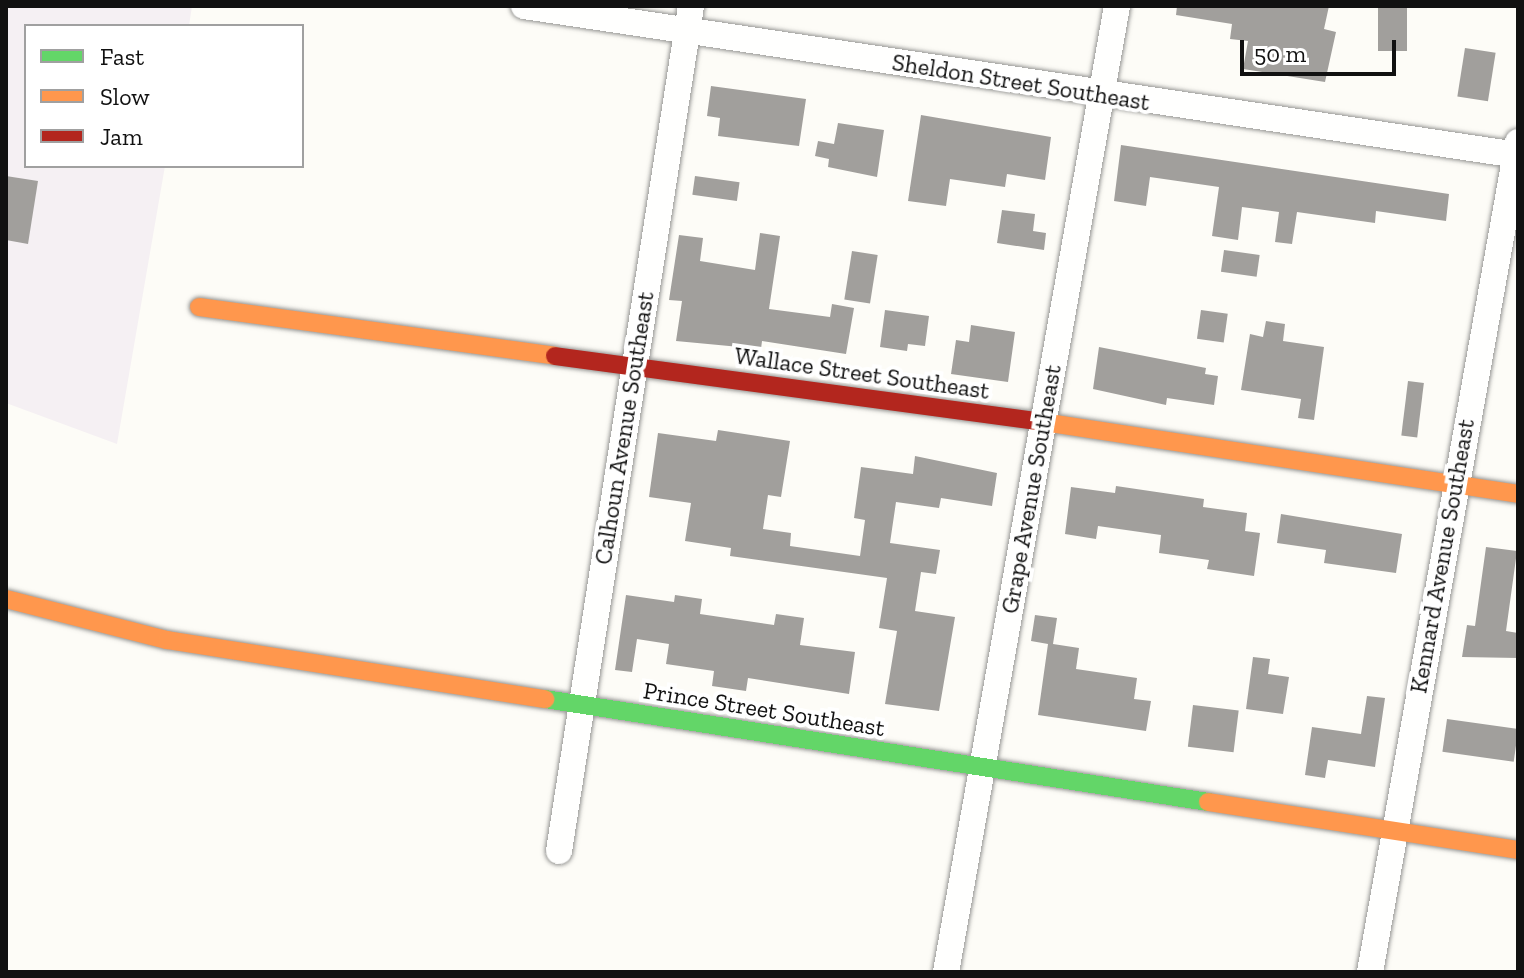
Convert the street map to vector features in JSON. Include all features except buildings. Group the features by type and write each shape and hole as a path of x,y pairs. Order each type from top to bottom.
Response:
{"street":[{"name":"Sheldon Street Southeast","path":"524,6 689,19 1101,95 1517,150"},
{"name":"Grape Avenue Southeast","path":"946,972 1117,6"},
{"name":"Calhoun Avenue Southeast","path":"559,851 689,19"},
{"name":"Kennard Avenue Southeast","path":"1370,972 1391,832 1517,150"},
{"name":"Wallace Street Southeast","path":"199,307 1042,422 1518,494"},
{"name":"Prince Street Southeast","path":"7,605 167,640 1518,850"}],"shaded area":[{"path":"6,6 192,6 189,24 24,24 24,168 165,168 117,444 6,403"}],"traffic: fast":[{"path":"545,699 1208,802"}],"traffic: slow":[{"path":"199,307 555,356"},
{"path":"1036,421 1518,494"},
{"path":"6,599 167,640 545,699"},
{"path":"1208,802 1518,850"}],"traffic: jam":[{"path":"555,356 1036,421"}]}
